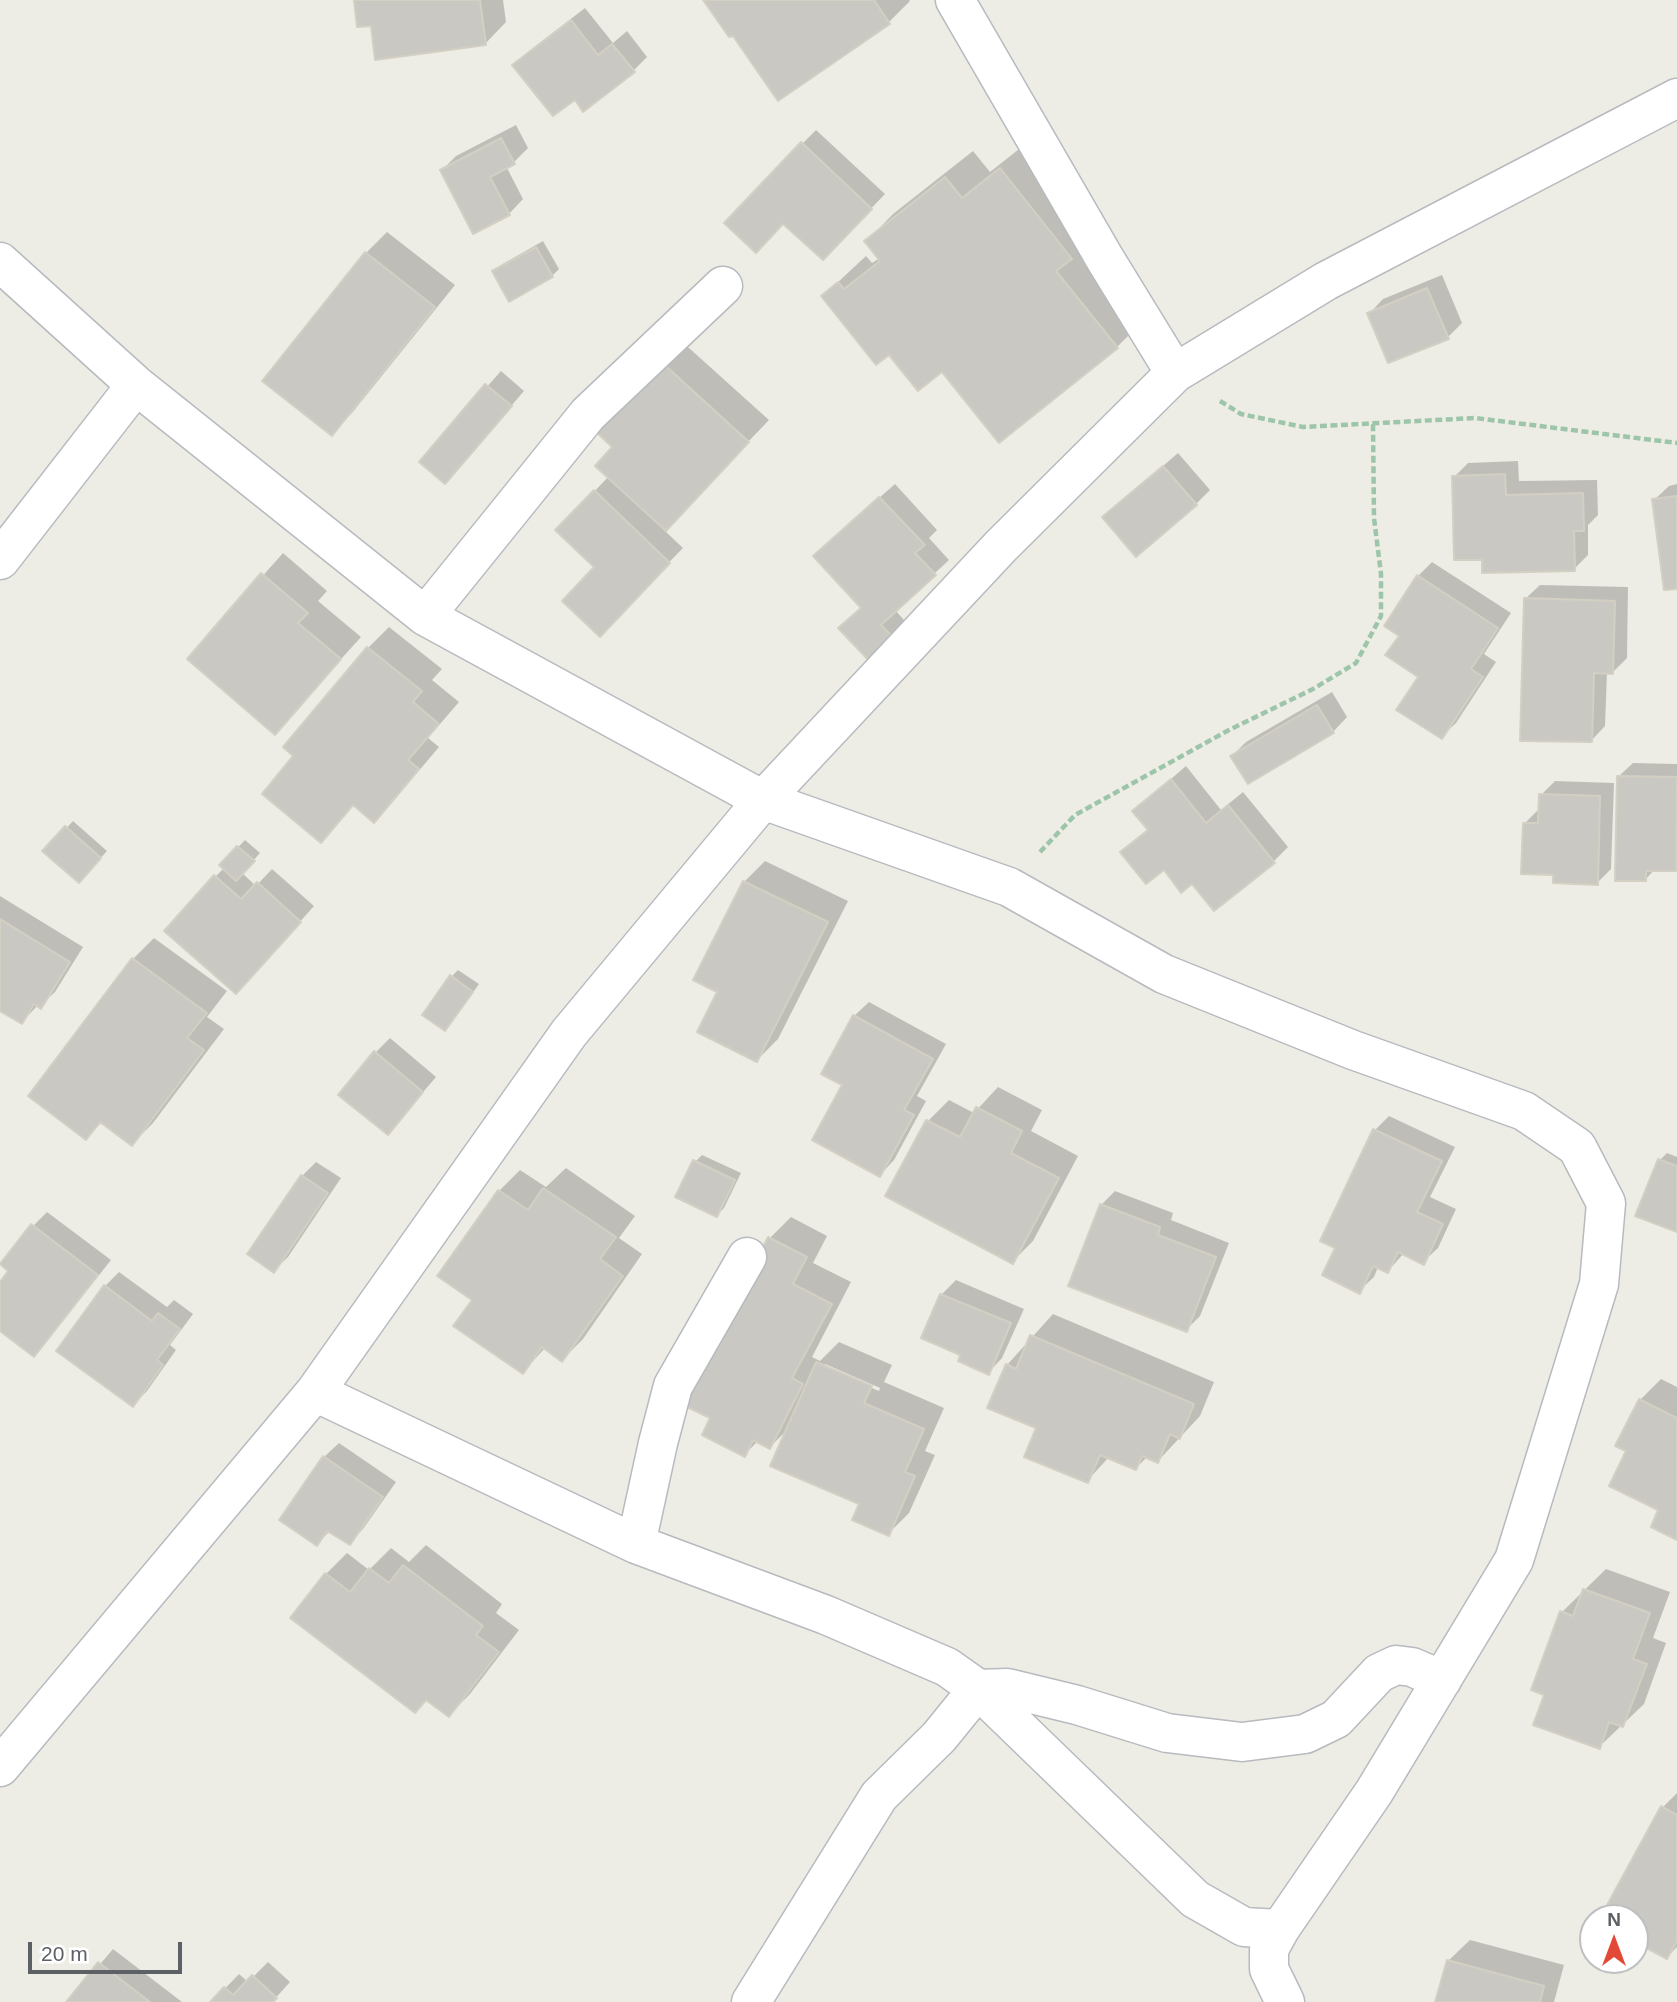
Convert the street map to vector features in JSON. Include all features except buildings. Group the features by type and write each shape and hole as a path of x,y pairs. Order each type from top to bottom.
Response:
{"street":[{"path":"955,0 1105,259 1175,373"},
{"path":"0,1767 314,1392 569,1033 763,800 1001,546 1175,373 1326,281 1677,98"},
{"path":"0,262 136,385 425,616 763,800 1009,887 1164,974 1353,1050 1524,1111 1577,1147 1606,1203 1599,1284 1514,1560 1374,1792 1280,1928 1269,1949 1269,1969 1284,2002"},
{"path":"425,616 588,414 723,286"},
{"path":"0,560 136,385"},
{"path":"636,1544 657,1443 673,1386 747,1257"},
{"path":"314,1392 636,1544 826,1615 947,1667 978,1689 1195,1899 1244,1927 1280,1928"},
{"path":"751,2002 879,1796 939,1737 978,1689 1007,1688 1077,1705 1167,1733 1242,1742 1305,1734 1336,1719 1379,1672 1396,1665 1412,1667 1442,1680"}],"path":[{"path":"1175,373 1241,414 1303,427 1475,418 1677,443"},
{"path":"1009,887 1075,815 1229,730 1313,690 1356,663 1381,616 1381,574 1374,518 1373,423"}]}
